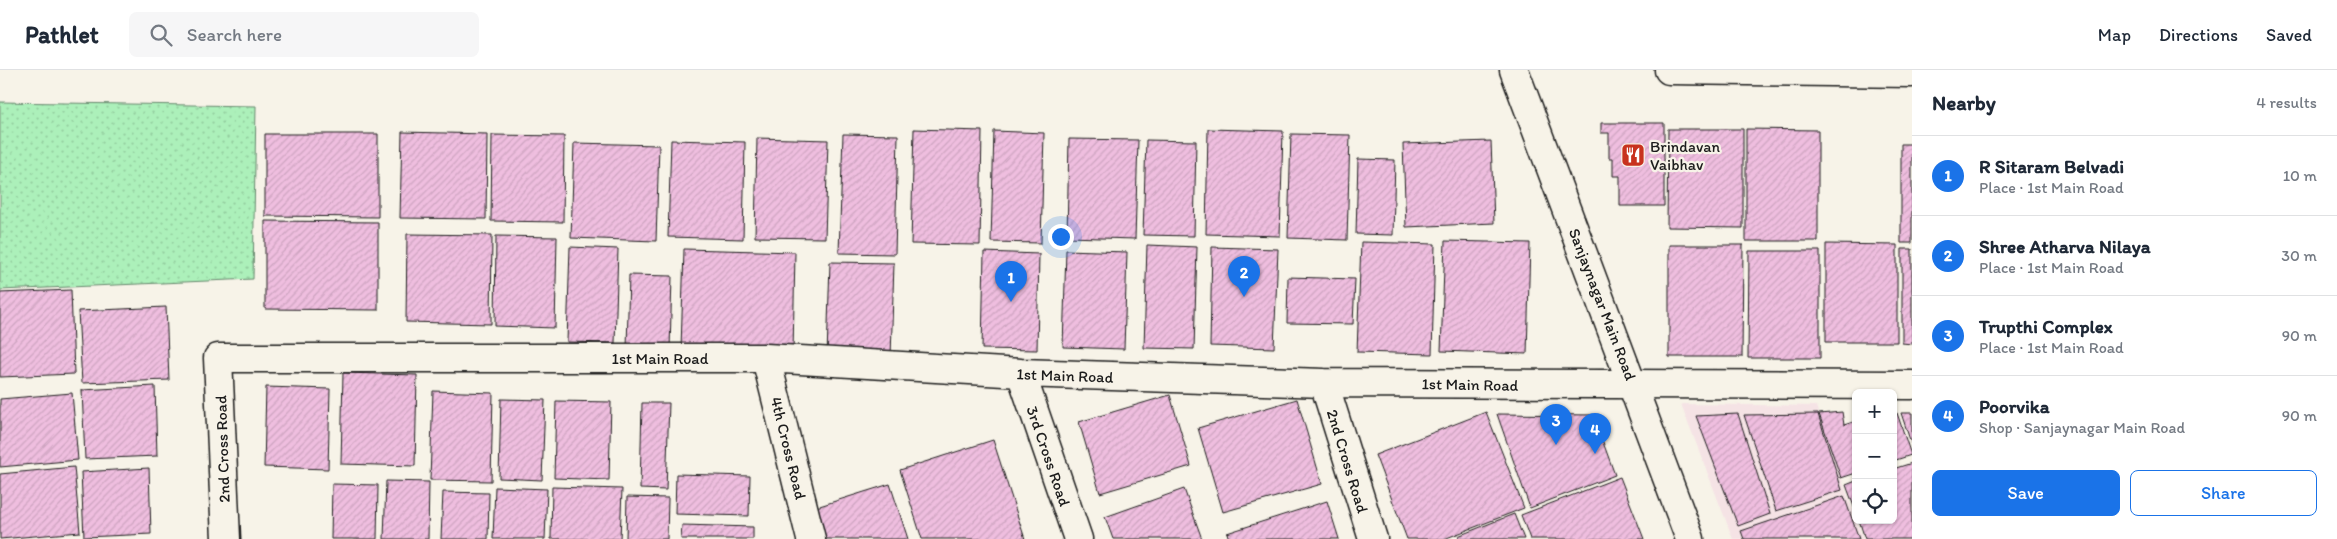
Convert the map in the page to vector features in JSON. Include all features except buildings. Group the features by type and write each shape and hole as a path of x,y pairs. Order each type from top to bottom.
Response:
{"street":[{"name":"Sanjaynagar Main Road","path":"1514,70 1690,539"},
{"path":"1669,70 1912,73"},
{"name":"1st Main Road","path":"218,358 766,358 1020,373 1324,383 1633,386 1912,385"},
{"name":"2nd Cross Road","path":"218,358 226,539"},
{"name":"4th Cross Road","path":"766,358 811,539"},
{"name":"3rd Cross Road","path":"1020,373 1078,539"},
{"name":"2nd Cross Road","path":"1324,383 1373,539"}],"shaded area":[{"path":"1681,404 1816,406 1852,508 1852,524 1858,524 1863,539 1733,539"}],"green space":[{"path":"0,102 256,106 253,279 0,290"}],"place":[{"name":"Brindavan Vaibhav","path":"1633,155"},
{"name":"Shree Atharva Nilaya","path":"1244,297"},
{"name":"R Sitaram Belvadi","path":"1011,302"},
{"name":"Trupthi Complex","path":"1556,445"},
{"name":"Poorvika","path":"1595,454"}]}
